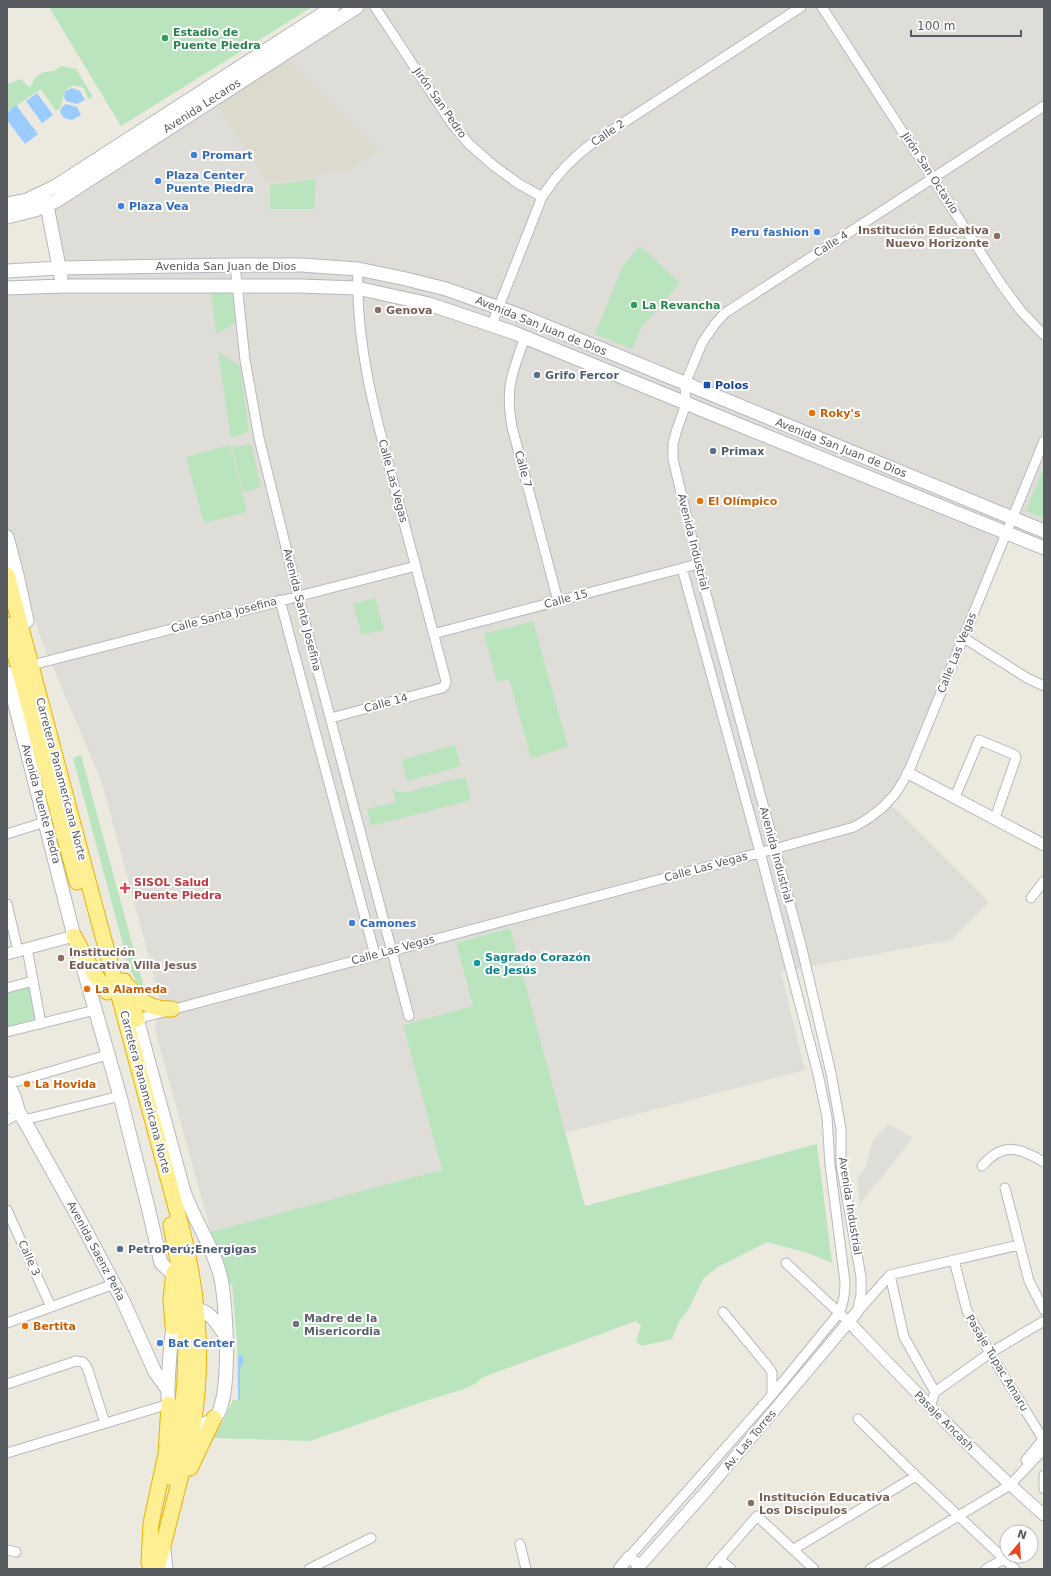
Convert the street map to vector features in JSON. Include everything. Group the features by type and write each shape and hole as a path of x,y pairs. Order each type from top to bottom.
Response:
{"highway":[{"name":"Carretera Panamericana Norte","path":"7,575 184,1239 192,1276 191,1311"},
{"path":"27,621 30,659"},
{"name":"Carretera Panamericana Norte","path":"7,625 170,1224 181,1279 191,1311 199,1358 197,1396 174,1461 151,1567"},
{"path":"91,892 137,1019"},
{"path":"74,936 94,973 107,992"},
{"path":"123,977 130,990 143,1002 158,1009 172,1009"},
{"path":"173,1327 171,1299 176,1250"},
{"path":"151,1567 150,1523 166,1454 167,1389"},
{"path":"174,1502 214,1418"},
{"name":"Carretera Panamericana Norte","path":"151,1567 166,1533 174,1502 187,1422"}],"main road":[{"name":"Avenida Lecaros","path":"7,217 44,200 334,7"},
{"name":"Avenida Lecaros","path":"44,200 56,201 200,106 357,7"},
{"path":"7,204 27,200 44,200 63,286"},
{"name":"Avenida San Juan de Dios","path":"7,271 60,268 235,264 301,265 358,269 406,278 441,288 519,316 1044,531"},
{"name":"Avenida San Juan de Dios","path":"7,288 63,286 237,285 357,288 429,304 492,324 525,337 686,404 1044,548"},
{"path":"512,332 519,316"},
{"path":"7,538 27,621"},
{"name":"Avenida Puente Piedra","path":"7,673 74,936 120,1096 161,1263 174,1275"},
{"path":"137,1019 184,1192 191,1210 209,1242 219,1270 223,1293 226,1337 224,1391 221,1405 214,1418 208,1423 187,1422"},
{"name":"Avenida Saenz Peña","path":"7,1083 14,1096 21,1116 81,1222 123,1301 155,1372 167,1389 175,1416 187,1422"},
{"name":"Avenida Saenz Peña","path":"7,1102 21,1116"},
{"path":"167,1389 173,1327 176,1318 191,1311 207,1313 213,1318 226,1337"}],"street":[{"name":"Jirón San Pedro","path":"375,7 452,124 469,144 494,166 519,184 542,197"},
{"name":"Calle 2","path":"492,324 542,197 553,180 570,162 594,142 801,7"},
{"name":"Jirón San Octavio","path":"822,7 1012,299 1044,334"},
{"name":"Calle 4","path":"686,404 685,384 702,343 715,324 725,313 1044,106"},
{"name":"Avenida Santa Josefina","path":"235,264 245,360 259,438 298,596 409,1016"},
{"name":"Calle Las Vegas","path":"358,269 357,288 362,350 383,444 446,681 442,688"},
{"name":"Calle 7","path":"525,337 509,384 510,414 512,427 558,601"},
{"name":"Avenida Industrial","path":"686,404 675,436 673,459 698,564 801,945 831,1073 840,1129 841,1164 861,1277 861,1296 857,1312"},
{"name":"Calle Las Vegas","path":"137,1019 774,849 854,827 869,818 883,807 896,793 908,773 1044,441"},
{"name":"Calle 15","path":"434,634 698,564"},
{"name":"Calle Santa Josefina","path":"30,659 298,596 416,566"},
{"path":"682,568 760,852 818,1074 827,1117 830,1165 845,1282 843,1305 839,1313"},
{"name":"Avenida Santa Josefina","path":"280,600 375,955"},
{"path":"964,638 1027,678 1044,686"},
{"name":"Calle 14","path":"331,718 442,688"},
{"path":"955,797 979,740 1015,756 1016,758 994,818"},
{"path":"908,773 1044,845"},
{"path":"7,834 45,822"},
{"path":"1031,898 1044,881"},
{"path":"7,904 17,951 33,981 41,1024"},
{"path":"17,951 74,936"},
{"path":"7,988 33,981"},
{"path":"7,1032 95,1010"},
{"path":"7,1083 107,1055"},
{"path":"7,1120 120,1096"},
{"path":"982,1166 996,1152 1005,1149 1030,1154 1044,1162"},
{"path":"1005,1188 1029,1281 1044,1310"},
{"name":"Calle 3","path":"7,1210 51,1307"},
{"path":"857,1312 890,1275 1019,1245"},
{"name":"Pasaje Tupac Amaru","path":"954,1260 965,1307 990,1354 1044,1438"},
{"path":"786,1263 849,1322"},
{"path":"890,1275 904,1337 935,1392"},
{"path":"7,1323 114,1284"},
{"path":"723,1312 770,1369 772,1373 772,1395"},
{"name":"Av. Las Torres","path":"629,1557 640,1568 857,1312"},
{"name":"Av. Las Torres","path":"619,1569 772,1395 839,1313"},
{"path":"930,1407 935,1392 990,1354 1044,1321"},
{"name":"Pasaje Ancash","path":"849,1322 930,1407 1010,1485 1044,1515"},
{"path":"7,1384 76,1361 83,1362 87,1366 105,1423"},
{"path":"7,1453 105,1423 167,1389"},
{"path":"858,1419 999,1554"},
{"path":"1010,1485 1019,1469 1044,1438"},
{"path":"870,1569 959,1517 1010,1485 1044,1449"},
{"path":"1044,1475 1044,1489"},
{"path":"794,1549 916,1476"},
{"path":"711,1569 757,1516 814,1569"},
{"path":"166,1533 168,1569"},
{"path":"309,1569 371,1538"},
{"path":"520,1544 526,1569"},
{"path":"719,1559 731,1569"},
{"path":"986,1569 999,1562"}],"shaded area":[{"path":"346,7 1044,7 1044,539 1011,527 911,770 890,803 989,902 951,940 781,972 805,1070 565,1133 509,928 456,943 473,1006 403,1025 442,1170 211,1232 155,1030 159,995 102,783 41,639 7,529 7,281 61,278 53,209"},
{"path":"288,60 378,150 349,170 267,183 217,104"},
{"path":"888,1124 913,1138 860,1204 857,1179 866,1167 872,1142"}],"green space":[{"name":"Estadio de Puente Piedra","path":"49,7 312,7 121,126"},
{"path":"62,66 76,69 93,97 88,99 84,88 74,85 65,90 60,109 56,111 41,89 7,112 7,84 21,79 30,88 35,77 44,72 54,71"},
{"path":"316,179 314,209 270,209 270,185"},
{"name":"La Revancha","path":"640,246 680,283 641,328 632,349 595,334 623,266"},
{"path":"233,290 236,322 216,334 211,291"},
{"path":"218,352 240,366 249,431 231,438"},
{"path":"251,444 261,487 243,492 232,447"},
{"path":"230,445 247,512 204,523 186,457"},
{"path":"1044,466 1044,518 1026,511"},
{"path":"375,598 384,630 362,635 353,604"},
{"path":"533,621 568,747 531,758 509,679 497,682 484,634"},
{"path":"455,745 461,766 407,781 402,760"},
{"path":"81,755 145,991 137,983 129,967 73,758"},
{"path":"465,777 471,800 371,826 367,809 396,802 392,787 399,792 408,792"},
{"path":"510,928 585,1206 817,1144 832,1263 811,1254 767,1242 718,1267 703,1279 688,1310 679,1321 672,1339 642,1346 636,1342 641,1326 636,1321 481,1378 477,1383 464,1389 310,1441 212,1438 223,1421 233,1400 238,1400 237,1342 232,1284 229,1284 225,1264 211,1232 442,1170 403,1025 473,1006 456,943"},
{"path":"35,979 44,1021 7,1031 7,987"}],"water":[{"path":"72,88 80,91 85,100 77,104 66,101 64,97 65,91"},
{"path":"37,93 53,115 42,123 26,101"},
{"path":"66,104 77,107 81,115 72,120 64,118 60,112 62,107"},
{"path":"16,105 38,134 25,144 7,120 7,113"},
{"path":"243,1355 243,1364 240,1367 240,1400 238,1400 238,1356"}],"place":[{"name":"Estadio de Puente Piedra","path":"165,38"},
{"name":"Promart","path":"194,155"},
{"name":"Plaza Center Puente Piedra","path":"158,181"},
{"name":"Plaza Vea","path":"121,206"},
{"name":"Peru fashion","path":"817,232"},
{"name":"Institución Educativa Nuevo Horizonte","path":"997,236"},
{"name":"La Revancha","path":"634,305"},
{"name":"Genova","path":"378,310"},
{"name":"Grifo Fercor","path":"537,375"},
{"name":"Polos","path":"707,385"},
{"name":"Roky's","path":"812,413"},
{"name":"Primax","path":"713,451"},
{"name":"El Olímpico","path":"700,501"},
{"name":"SISOL Salud Puente Piedra","path":"125,888"},
{"name":"Camones","path":"352,923"},
{"name":"Institución Educativa Villa Jesus","path":"61,958"},
{"name":"Sagrado Corazón de Jesús","path":"477,963"},
{"name":"La Alameda","path":"87,989"},
{"name":"La Hovida","path":"27,1084"},
{"name":"PetroPerú;Energigas","path":"120,1249"},
{"name":"Madre de la Misericordia","path":"296,1324"},
{"name":"Bertita","path":"25,1326"},
{"name":"Bat Center","path":"160,1343"},
{"name":"Institución Educativa Los Discipulos","path":"751,1503"}]}
